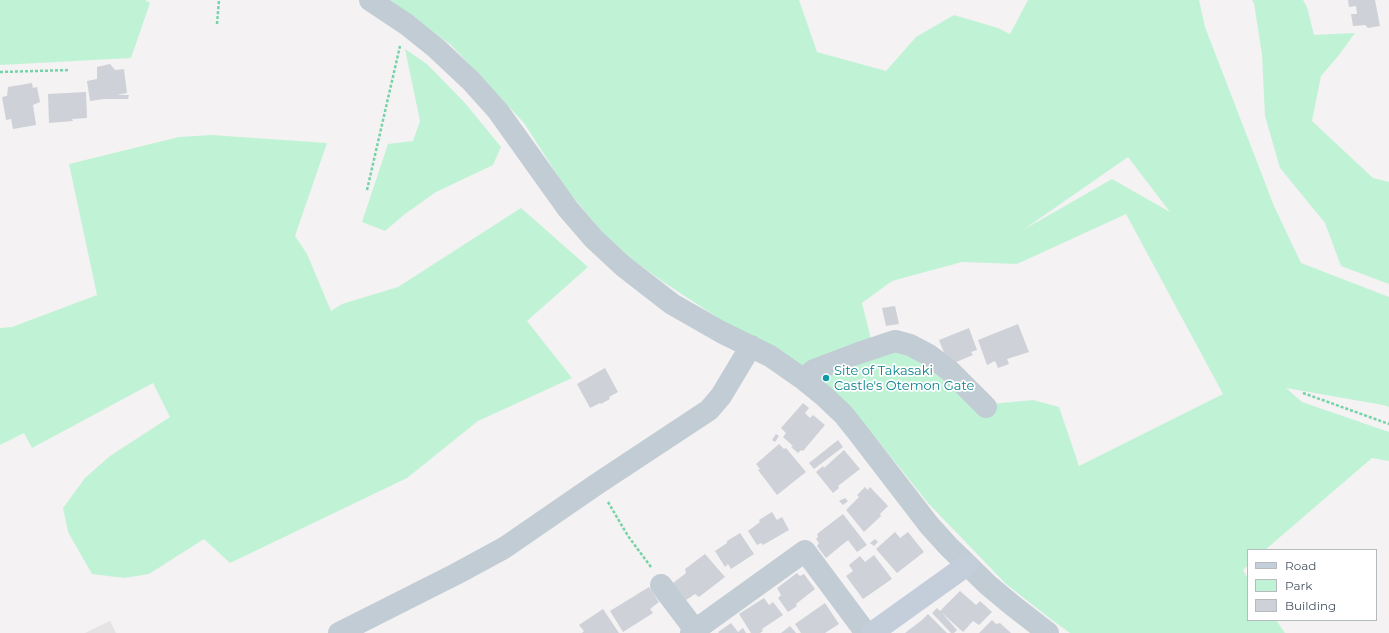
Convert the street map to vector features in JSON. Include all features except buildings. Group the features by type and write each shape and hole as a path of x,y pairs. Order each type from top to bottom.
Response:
{"street":[{"path":"370,0 406,24 436,48 471,81 498,111 568,208 594,239 623,266 682,310 721,332 751,346 803,379 843,414 929,525 967,565 988,585 1048,633"},
{"path":"803,379 814,370 859,352 895,342 910,345 929,354 950,371 986,407"},
{"path":"339,633 504,548 709,410 721,396 751,346"},
{"path":"661,585 693,632 805,551 866,633"},
{"path":"872,633 967,565"}],"path":[{"path":"217,24 219,0"},
{"path":"367,190 406,24"},
{"path":"0,72 70,70"},
{"path":"1303,393 1389,424"},
{"path":"597,484 628,536 657,576 661,585"}],"shaded area":[{"path":"110,621 116,633 85,633"}],"green space":[{"path":"0,0 145,0 150,3 131,58 0,65"},
{"path":"390,0 799,0 817,52 886,71 916,37 954,15 998,28 1010,34 1028,0 1199,0 1205,27 1274,206 1301,263 1389,297 1389,407 1286,388 1302,402 1389,432 1389,461 1372,458 1266,549 1247,549 1247,566 1243,570 1247,576 1247,621 1277,621 1285,633 1070,633 1006,584 928,503 863,422 715,316 633,260 604,234 567,190 524,123 451,45","holes":["1128,157 1170,212 1112,179 1023,230","1126,214 1223,394 1079,466 1059,407 1033,400 991,404 939,354 871,339 862,303 892,281 962,262 1017,264"]},
{"path":"1252,0 1303,0 1307,7 1314,35 1355,33 1321,76 1312,121 1373,178 1389,182 1389,284 1341,266 1325,223 1280,168 1265,116 1262,55 1254,3"},
{"path":"405,49 427,64 465,103 501,147 493,165 436,192 405,214 385,231 362,222 388,144 413,141 420,121"},
{"path":"212,135 327,143 295,236 307,254 331,311 342,304 398,287 521,208 588,267 527,321 572,378 478,421 407,478 230,563 204,539 149,574 124,578 92,574 68,532 63,508 85,478 110,456 170,417 153,383 32,448 24,433 0,445 0,328 12,327 97,295 69,164 179,137"}],"place":[{"name":"Site of Takasaki Castle's Otemon Gate","path":"826,378"}]}
